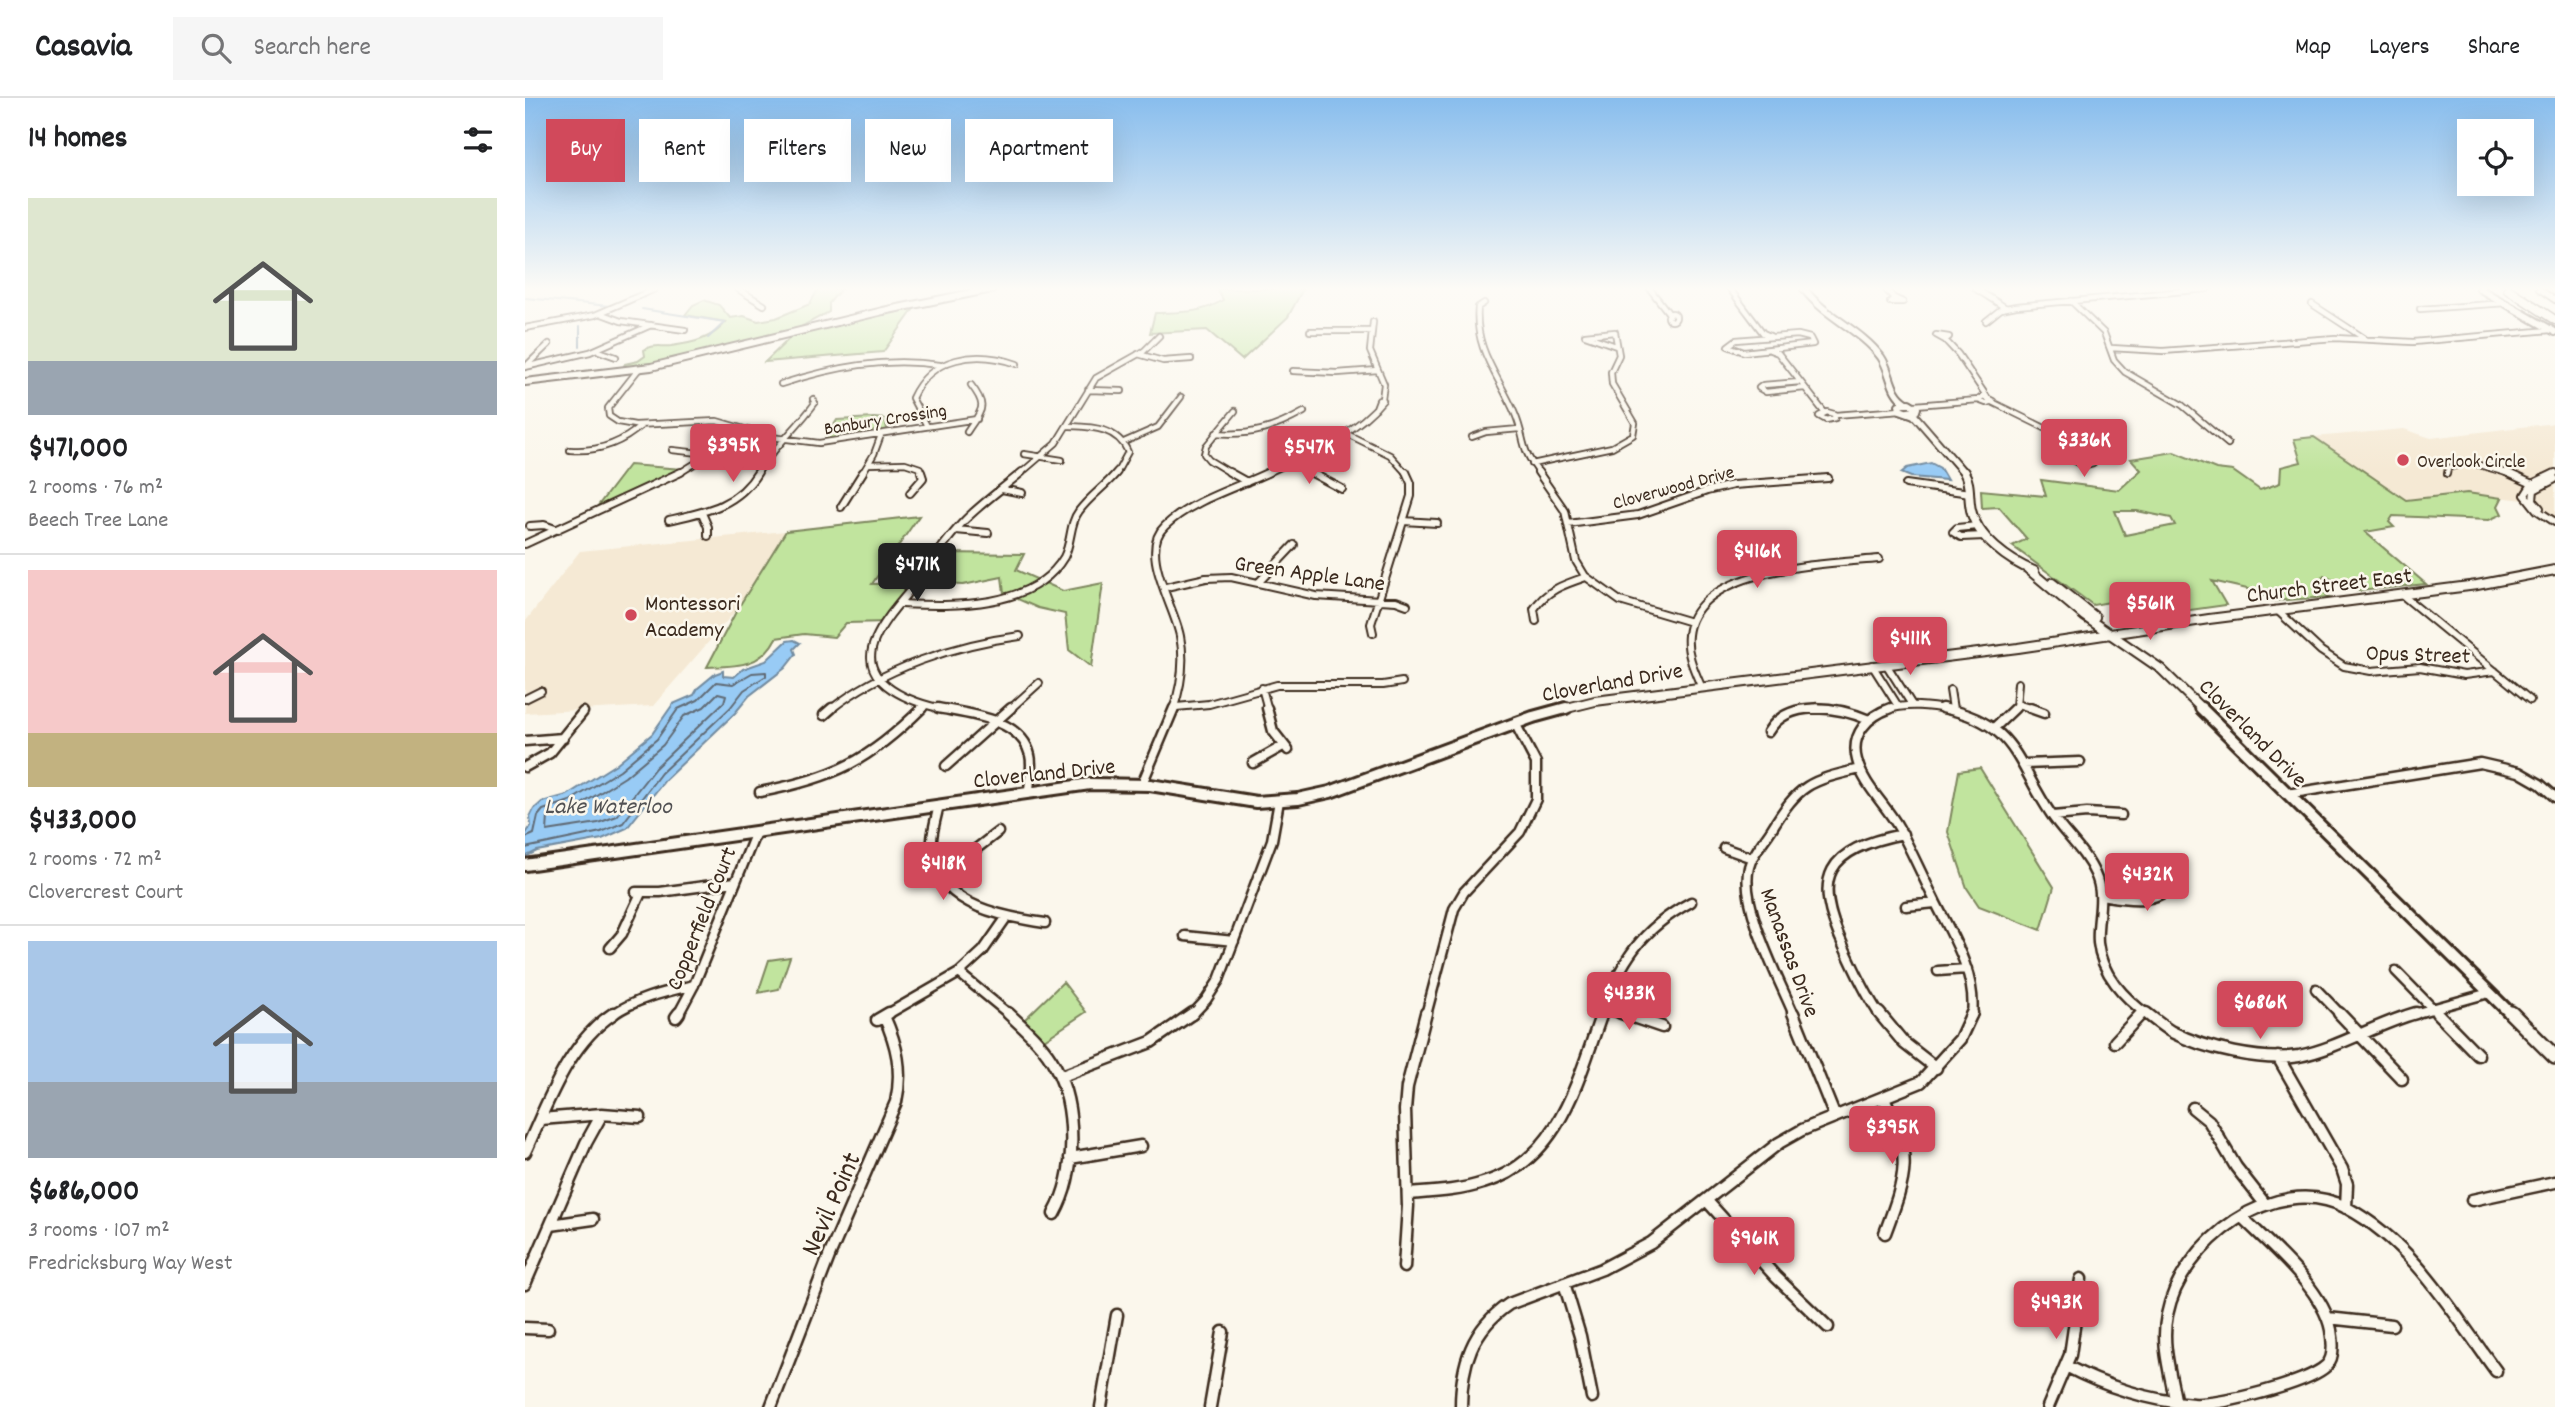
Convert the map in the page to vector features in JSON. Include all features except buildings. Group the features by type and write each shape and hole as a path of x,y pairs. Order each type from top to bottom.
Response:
{"main road":[{"path":"525,382 638,370 722,350"},
{"path":"1870,350 1881,359 1891,389 1961,468 1969,481 1970,509 1977,526 1985,536 2069,604 2113,634"},
{"name":"Church Street East","path":"2113,634 2553,571"},
{"path":"2125,631 2166,674"},
{"name":"Cloverland Drive","path":"525,865 1090,784 1142,784 1242,801 1279,802 1329,792 1515,723 1595,701 2113,634 2166,674 2555,1057"}],"street":[{"path":"525,367 543,350"},
{"path":"1029,793 1032,767 1028,748 1012,729 996,720 925,705 899,696 880,680 872,660 873,643 880,628 956,530 1042,457 1068,426 1096,378 1143,350"},
{"path":"1142,784 1176,707 1183,657 1179,629 1154,552 1157,535 1184,512 1290,461 1364,421 1383,403 1385,385 1370,350"},
{"path":"1481,350 1513,408 1522,449 1561,504 1569,524 1573,556 1586,577 1604,591 1632,606 1691,622"},
{"path":"1532,464 1612,447 1633,435 1636,424 1616,396 1611,380 1619,355 1617,350"},
{"path":"1735,350 1768,350"},
{"path":"1770,350 1786,350"},
{"path":"1954,350 1992,402 2059,435 2083,458"},
{"path":"2112,350 2114,360 2125,372 2182,405 2228,444"},
{"path":"2142,350 2168,350"},
{"path":"525,367 562,362 599,351 616,357"},
{"path":"1781,351 1800,382 1825,412 1819,414 1824,419 1834,419 1835,415 1978,400 1992,402"},
{"path":"1138,354 1163,361 1191,359"},
{"path":"781,384 831,369 864,363 901,360 940,365 977,357 1017,364"},
{"path":"927,426 912,403 912,396 925,375 940,365"},
{"name":"Banbury Crossing","path":"638,370 607,411 609,416 618,422 642,425 710,421 786,440 823,443 977,419"},
{"path":"1293,370 1337,373 1378,370"},
{"path":"1800,382 1763,385 1759,388 1766,392 1805,388"},
{"path":"967,432 977,419 983,404 971,385"},
{"path":"1088,390 1122,391"},
{"path":"1124,442 1157,427 1181,397"},
{"path":"1978,400 1979,397 1987,397"},
{"path":"669,520 702,513 728,502 748,489 765,461 815,404 813,399"},
{"path":"1235,411 1206,446 1204,455 1247,482"},
{"path":"1216,433 1241,436 1263,433 1304,412"},
{"path":"569,450 614,445 629,438 642,425"},
{"path":"899,604 977,604 1008,596 1045,576 1066,553 1077,512 1125,460 1128,451 1124,442 1115,434 1102,429 1068,426"},
{"path":"1472,437 1486,432 1519,429"},
{"path":"525,544 677,474 749,430"},
{"path":"1345,433 1403,465 1412,489 1371,625 1373,633"},
{"path":"841,507 868,464 881,435"},
{"path":"673,450 710,454"},
{"path":"1024,454 1062,460"},
{"path":"1290,461 1342,489"},
{"path":"868,464 903,463 920,468 923,478 910,493"},
{"path":"2447,474 2453,464 2472,463 2494,468 2535,486 2555,479"},
{"path":"2555,473 2535,486 2533,500 2555,520"},
{"name":"Cloverwood Drive","path":"1569,524 1643,513 1733,485 1828,478"},
{"path":"1906,484 1970,493"},
{"path":"1002,489 1023,493"},
{"path":"702,513 708,527 708,536"},
{"path":"1403,522 1437,523"},
{"path":"530,526 542,525 558,530"},
{"path":"1977,526 1957,528 1953,532 1961,537 1985,536"},
{"path":"956,530 988,533"},
{"path":"1259,582 1294,545"},
{"path":"1701,686 1689,651 1691,622 1709,598 1736,582 1769,574 1879,559"},
{"name":"Green Apple Lane","path":"1166,587 1213,577 1259,582 1313,595 1407,605"},
{"path":"1536,621 1535,608 1545,596 1586,577"},
{"path":"2401,594 2530,700"},
{"name":"Opus Street","path":"2277,610 2321,651 2344,666 2371,671 2420,667 2464,675 2495,671"},
{"path":"824,715 839,703 880,680 966,647 1020,636"},
{"path":"1886,664 1905,705"},
{"path":"1872,665 1905,705"},
{"path":"1176,707 1215,703 1262,688 1288,684 1388,685 1402,682"},
{"path":"946,766 1039,683"},
{"path":"1994,728 2009,717 2017,704 2018,683"},
{"path":"1254,763 1285,748 1273,731 1262,688"},
{"path":"1951,690 1952,709"},
{"path":"525,699 541,691"},
{"path":"2017,704 2044,713"},
{"path":"760,792 809,782 851,766 879,750 925,705"},
{"path":"1461,1407 1464,1363 1472,1341 1485,1323 1509,1304 1632,1255 1668,1233 1768,1150 1802,1130 1917,1084 1936,1068 1965,1033 1972,1016 1973,991 1967,969 1903,834 1860,769 1856,758 1856,741 1869,720 1905,705 1952,709 1994,728 2011,743 2053,816 2090,864 2101,895 2098,943 2102,960 2119,990 2142,1013 2172,1032 2202,1045 2230,1052 2278,1057 2309,1054 2358,1032 2489,993"},
{"path":"1767,732 1770,724 1778,718 1811,709 1847,711 1869,720"},
{"path":"525,767 547,756 583,712"},
{"path":"1403,1267 1408,1194 1405,1110 1407,1087 1450,920 1464,892 1524,826 1537,795 1536,763 1515,723"},
{"path":"525,741 563,738"},
{"path":"2024,764 2080,762"},
{"path":"2287,794 2480,763 2519,772 2555,796"},
{"name":"Manassas Drive","path":"1835,1117 1748,901 1746,883 1752,858 1789,800 1798,791 1824,777 1860,769"},
{"path":"1062,1076 1144,1044 1179,1026 1211,994 1272,840 1279,802"},
{"path":"939,806 932,838 938,870 950,888 963,900 987,912 1006,918 1045,923"},
{"path":"2053,816 2087,813 2121,815"},
{"name":"Copperfield Court","path":"676,1017 694,985 756,832"},
{"path":"938,870 968,855 998,832"},
{"path":"1903,834 1865,842 1843,855 1835,864 1828,881 1827,903 1839,936 1876,1013 1901,1042 1936,1068"},
{"path":"1724,848 1752,858"},
{"path":"610,947 622,934 639,892 735,882"},
{"path":"2101,895 2129,899 2150,898 2166,893 2172,884"},
{"path":"1408,1194 1479,1185 1507,1174 1533,1156 1559,1122 1619,973 1641,939 1660,922 1691,902"},
{"path":"1906,906 1935,903"},
{"path":"1006,918 983,951 958,973 1035,1040 1062,1076 1071,1108 1070,1158 1064,1197 1054,1214"},
{"path":"1185,936 1234,941"},
{"path":"1938,971 1967,969"},
{"path":"2396,971 2478,1055"},
{"name":"Nevil Point","path":"771,1407 830,1254 896,1102 901,1078 900,1058 880,1018 958,973"},
{"path":"525,1152 573,1054 591,1029 615,1011 640,998 694,985"},
{"path":"2316,989 2402,1079"},
{"path":"1605,1008 1662,1027"},
{"path":"2115,1041 2142,1013"},
{"path":"2278,1057 2344,1175 2346,1208"},
{"path":"1884,1098 1901,1129 1907,1160 1904,1183 1885,1233"},
{"path":"2193,1108 2209,1121 2236,1167 2265,1204"},
{"path":"541,1119 602,1114 640,1117"},
{"path":"525,1284 586,1143 602,1114"},
{"path":"1070,1158 1141,1146"},
{"path":"2472,1199 2555,1182"},
{"path":"2176,1403 2166,1332 2172,1298 2190,1263 2203,1246 2265,1204 2281,1198 2322,1198 2346,1208 2381,1229 2405,1252 2496,1371"},
{"path":"1706,1201 1776,1277 1828,1327"},
{"path":"2066,1366 2095,1380 2176,1403 2207,1404 2292,1382 2314,1374 2326,1366 2331,1355 2328,1318 2308,1289 2243,1218"},
{"path":"551,1226 593,1219"},
{"path":"2048,1407 2066,1366 2081,1279"},
{"path":"1564,1283 1580,1336 1592,1396"},
{"path":"1101,1407 1117,1315"},
{"path":"2328,1318 2392,1325"},
{"path":"525,1328 548,1329"},
{"path":"1210,1407 1223,1332"}],"shaded area":[{"path":"2555,423 2555,525 2523,500 2467,493 2406,500 2314,437 2404,429 2431,438"},
{"name":"Montessori Academy","path":"786,531 738,608 653,706 525,713 525,622 580,551"}],"green space":[{"path":"644,350 710,350 622,369 625,364 645,356"},
{"path":"777,350 884,350 883,352 765,362"},
{"path":"1230,350 1253,350 1242,360"},
{"path":"885,419 888,434 823,443 837,420"},
{"path":"2314,437 2406,500 2467,493 2502,498 2498,506 2502,514 2489,520 2393,516 2389,522 2394,527 2365,532 2426,584 2359,591 2324,576 2317,586 2329,597 2273,601 2256,591 2212,581 2226,605 2155,615 2138,597 2093,605 2012,546 2027,539 1999,507 1982,508 1981,490 2046,496 2041,480 2119,490 2141,470 2131,459 2174,452 2216,469 2233,471 2260,490 2280,483 2281,467 2301,462 2294,439","holes":["2115,511 2137,511 2171,518 2175,525 2125,535"]},
{"path":"629,465 683,469 600,508 597,507"},
{"path":"919,516 872,584 921,583 889,622 846,623 834,637 804,634 776,638 770,648 755,660 738,665 707,667 738,608 786,531"},
{"path":"943,553 1024,554 1016,570 1063,591 1103,583 1091,667 1069,650 1065,614 1038,608 1004,593 1002,577 963,585 921,583"},
{"path":"1980,768 2054,887 2041,930 1979,906 1967,888 1948,832 1959,771"},
{"path":"790,957 779,989 758,993 769,960"},
{"path":"1063,982 1086,1012 1044,1040 1023,1021"}],"water":[{"path":"1931,463 1940,468 1947,480 1911,477 1901,473 1907,468"},
{"name":"Lake Waterloo","path":"787,641 800,643 794,649 796,654 785,668 749,696 735,713 666,779 627,828 602,839 537,851 525,857 525,835 531,826 530,817 542,802 567,795 616,764 652,734 673,704 694,695 698,688 715,674 723,671 723,676 734,677 743,669 766,661"}],"place":[{"name":"Overlook Circle","path":"2403,460"},
{"name":"Montessori Academy","path":"631,615"}]}
